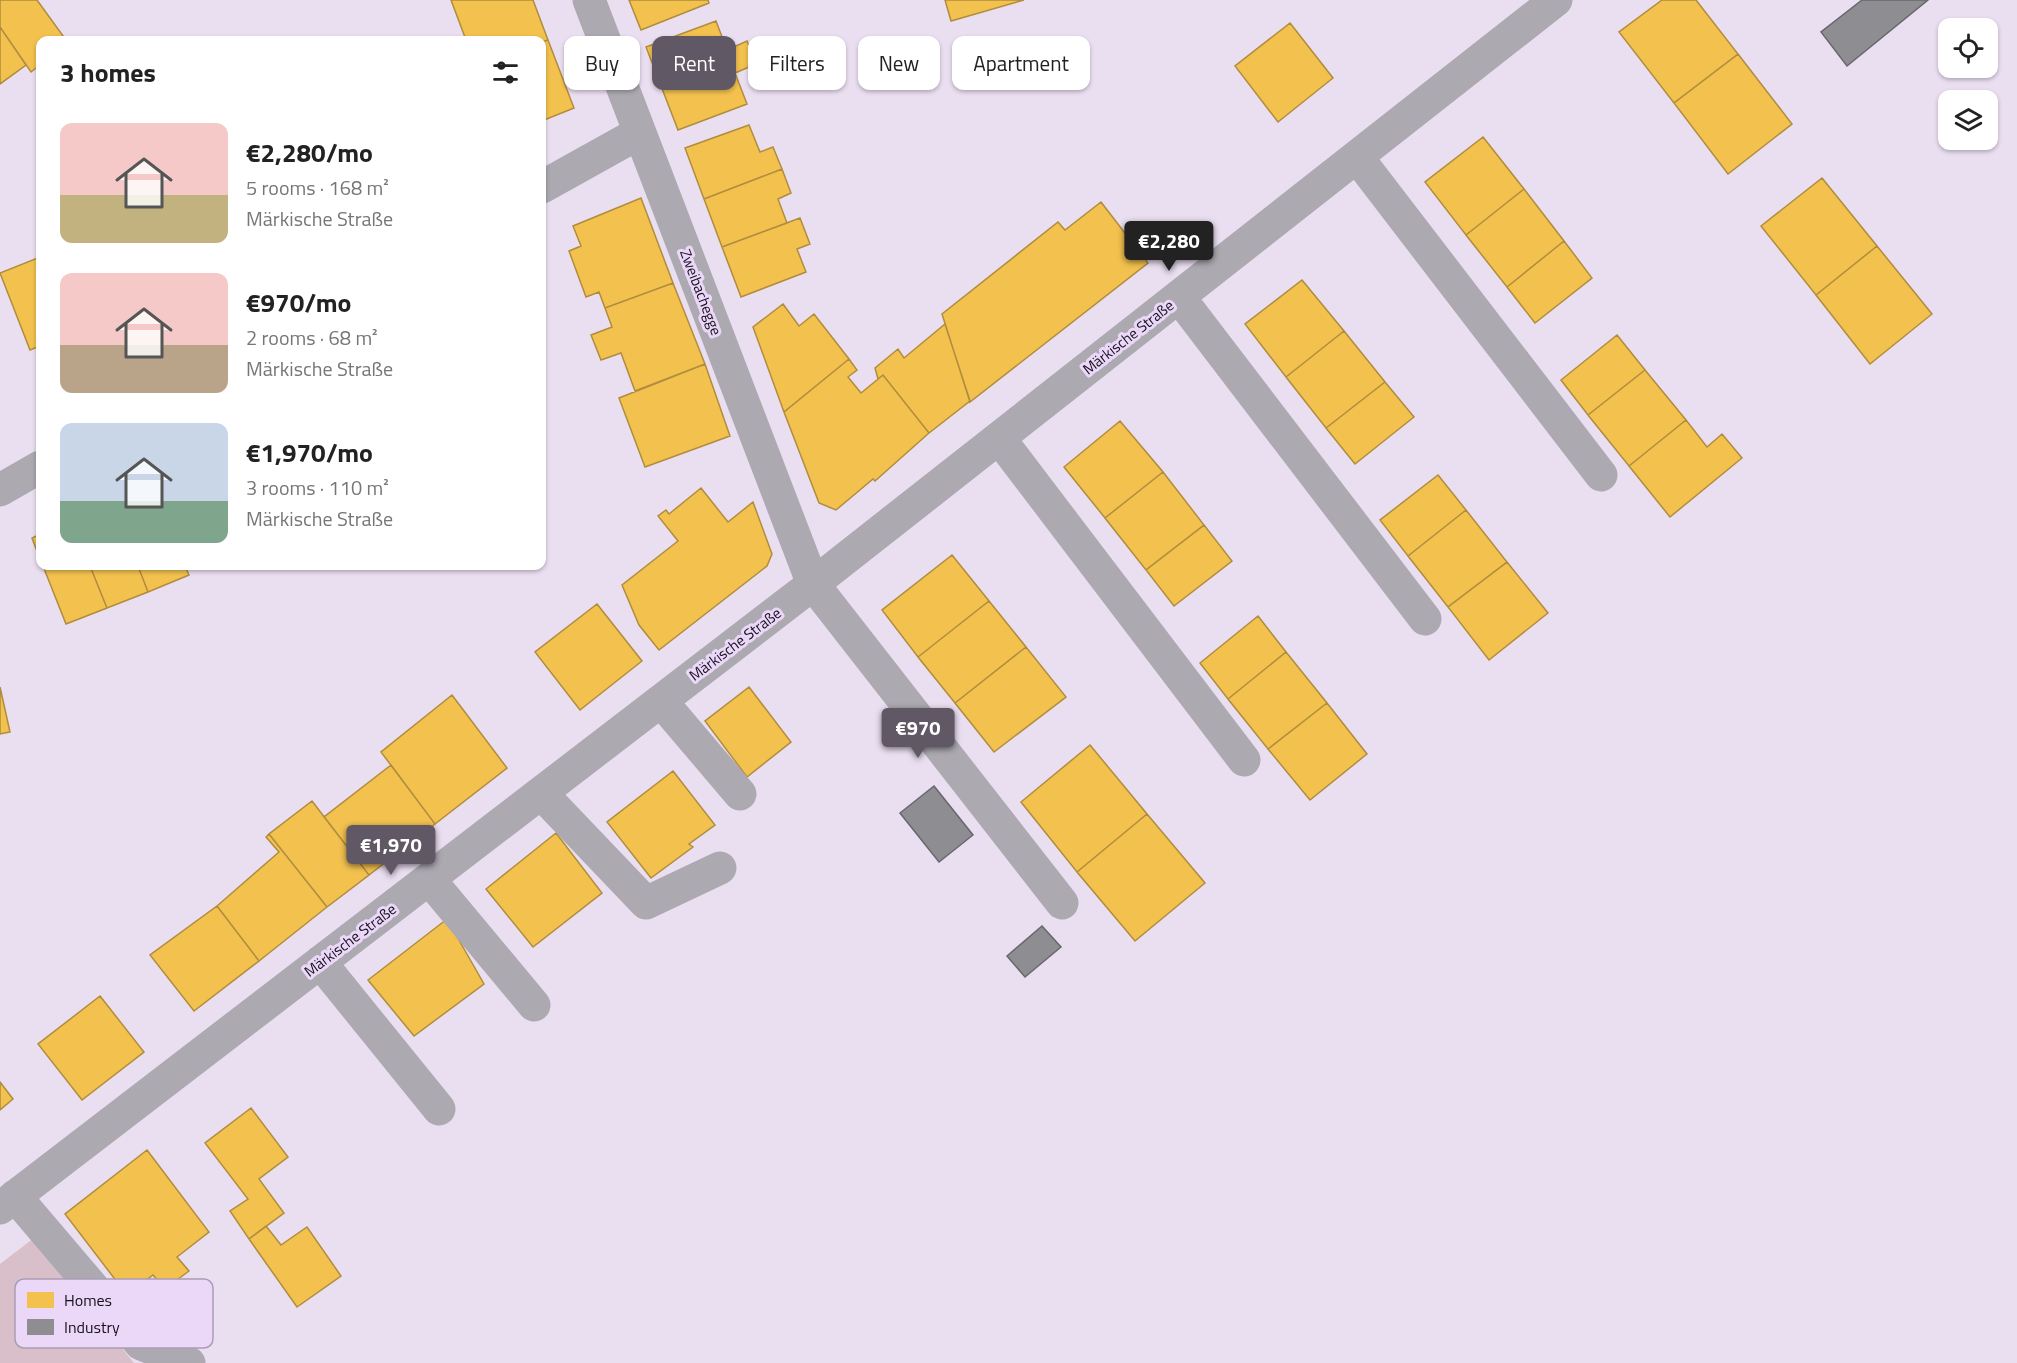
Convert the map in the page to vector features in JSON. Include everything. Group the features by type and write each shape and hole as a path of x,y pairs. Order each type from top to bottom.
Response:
{"street":[{"name":"Zweibachegge","path":"590,0 813,584"},
{"name":"Märkische Straße","path":"7,1202 813,584 1556,0"},
{"path":"546,185 639,133"},
{"path":"1357,157 1601,476"},
{"path":"1179,297 1425,619"},
{"path":"999,438 1244,760"},
{"path":"0,490 36,469"},
{"path":"813,584 1062,903"},
{"path":"661,701 740,794"},
{"path":"541,793 646,903 720,868"},
{"path":"429,879 534,1005"},
{"path":"320,962 439,1109"},
{"path":"7,1202 80,1279"},
{"path":"151,1348 189,1363"}],"shaded area":[{"path":"34,1238 67,1279 15,1279 15,1348 122,1348 134,1363 0,1363 0,1264"}],"building: Homes":[{"path":"0,0 37,0 63,36 36,36 36,68 31,72 0,27"},
{"path":"451,0 533,0 548,40 546,41 546,36 464,36"},
{"path":"629,0 708,0 709,3 641,30"},
{"path":"945,0 1024,0 951,21"},
{"path":"1662,0 1696,0 1738,54 1674,103 1619,32"},
{"path":"716,21 722,36 676,36"},
{"path":"1290,23 1333,78 1278,122 1235,66"},
{"path":"0,27 26,65 0,84"},
{"path":"548,40 564,82 564,90 567,90 574,108 546,119 546,41"},
{"path":"747,41 748,44 748,67 736,73 736,46"},
{"path":"652,45 652,63 646,47"},
{"path":"1738,54 1792,124 1728,174 1674,103"},
{"path":"736,76 747,104 678,130 663,90 736,90"},
{"path":"749,125 760,152 773,147 782,169 704,199 685,148"},
{"path":"1483,137 1524,189 1466,235 1425,182"},
{"path":"782,169 791,193 778,199 787,223 722,247 704,199"},
{"path":"1822,178 1877,246 1816,295 1761,226"},
{"path":"1524,189 1564,241 1507,287 1466,235"},
{"path":"641,198 673,283 605,308 599,292 586,297 569,251 581,246 573,226"},
{"path":"1101,202 1148,263 970,402 942,314 1058,222 1065,230"},
{"path":"800,218 810,244 797,249 806,272 741,297 722,247"},
{"path":"1564,241 1592,278 1535,323 1507,287"},
{"path":"1877,246 1932,314 1870,364 1816,295"},
{"path":"36,259 36,348 30,350 0,273"},
{"path":"1302,280 1344,331 1286,377 1245,324"},
{"path":"673,283 705,364 635,391 621,353 601,360 591,335 612,327 605,308"},
{"path":"783,304 799,326 814,314 849,359 784,412 753,327"},
{"path":"945,324 970,401 929,433 883,375 878,379 875,368 898,349 904,358"},
{"path":"1344,331 1385,382 1326,428 1286,377"},
{"path":"1617,335 1645,370 1588,415 1561,380"},
{"path":"849,359 857,370 848,377 861,393 883,375 929,433 875,481 873,479 836,510 819,503 784,412"},
{"path":"705,364 730,436 645,467 619,398"},
{"path":"1645,370 1686,420 1629,466 1588,415"},
{"path":"1385,382 1414,417 1355,464 1326,428"},
{"path":"1686,420 1707,447 1722,434 1742,458 1670,517 1629,466"},
{"path":"1120,421 1163,472 1105,518 1064,467"},
{"path":"1163,472 1204,525 1146,570 1105,518"},
{"path":"1438,475 1466,510 1408,556 1380,520"},
{"path":"701,488 728,522 753,502 772,554 767,566 659,650 639,625 622,585 678,541 658,516 666,510 669,514"},
{"path":"1466,510 1507,562 1448,607 1408,556"},
{"path":"1204,525 1232,561 1174,606 1146,570"},
{"path":"36,536 36,548 32,538"},
{"path":"952,555 989,601 918,657 882,610"},
{"path":"1507,562 1548,613 1489,660 1448,607"},
{"path":"45,570 92,570 107,608 66,624"},
{"path":"92,570 140,570 148,592 107,608"},
{"path":"140,570 187,570 189,575 148,592"},
{"path":"989,601 1026,647 955,703 918,657"},
{"path":"597,604 642,661 580,710 535,652"},
{"path":"1258,616 1286,652 1228,699 1200,663"},
{"path":"1026,647 1066,697 994,752 955,703"},
{"path":"1286,652 1327,703 1268,749 1228,699"},
{"path":"0,687 10,732 0,734"},
{"path":"749,687 791,742 747,777 705,721"},
{"path":"452,695 507,768 435,824 381,752"},
{"path":"1327,703 1367,754 1310,800 1268,749"},
{"path":"1090,745 1147,814 1077,872 1021,802"},
{"path":"391,765 435,824 369,875 324,817"},
{"path":"673,771 715,825 689,844 693,847 651,878 607,822"},
{"path":"312,801 369,875 327,907 269,834"},
{"path":"1147,814 1205,883 1135,941 1077,872"},
{"path":"556,833 602,893 533,947 486,889"},
{"path":"269,834 327,907 259,961 217,906 279,852 266,837"},
{"path":"217,906 259,961 194,1011 150,955"},
{"path":"447,919 484,984 414,1036 368,980"},
{"path":"100,996 144,1052 82,1100 38,1044"},
{"path":"0,1082 13,1099 0,1110"},
{"path":"251,1108 288,1157 259,1179 284,1213 249,1239 230,1211 248,1199 205,1143"},
{"path":"147,1150 209,1232 177,1257 189,1271 178,1279 156,1279 153,1275 148,1279 115,1279 65,1214"},
{"path":"266,1226 281,1245 307,1227 341,1276 297,1307 249,1239"}],"building: Industry":[{"path":"1862,0 1928,0 1847,66 1821,32"},
{"path":"934,786 973,835 939,862 900,813"},
{"path":"1042,926 1061,947 1025,977 1007,956"}]}
